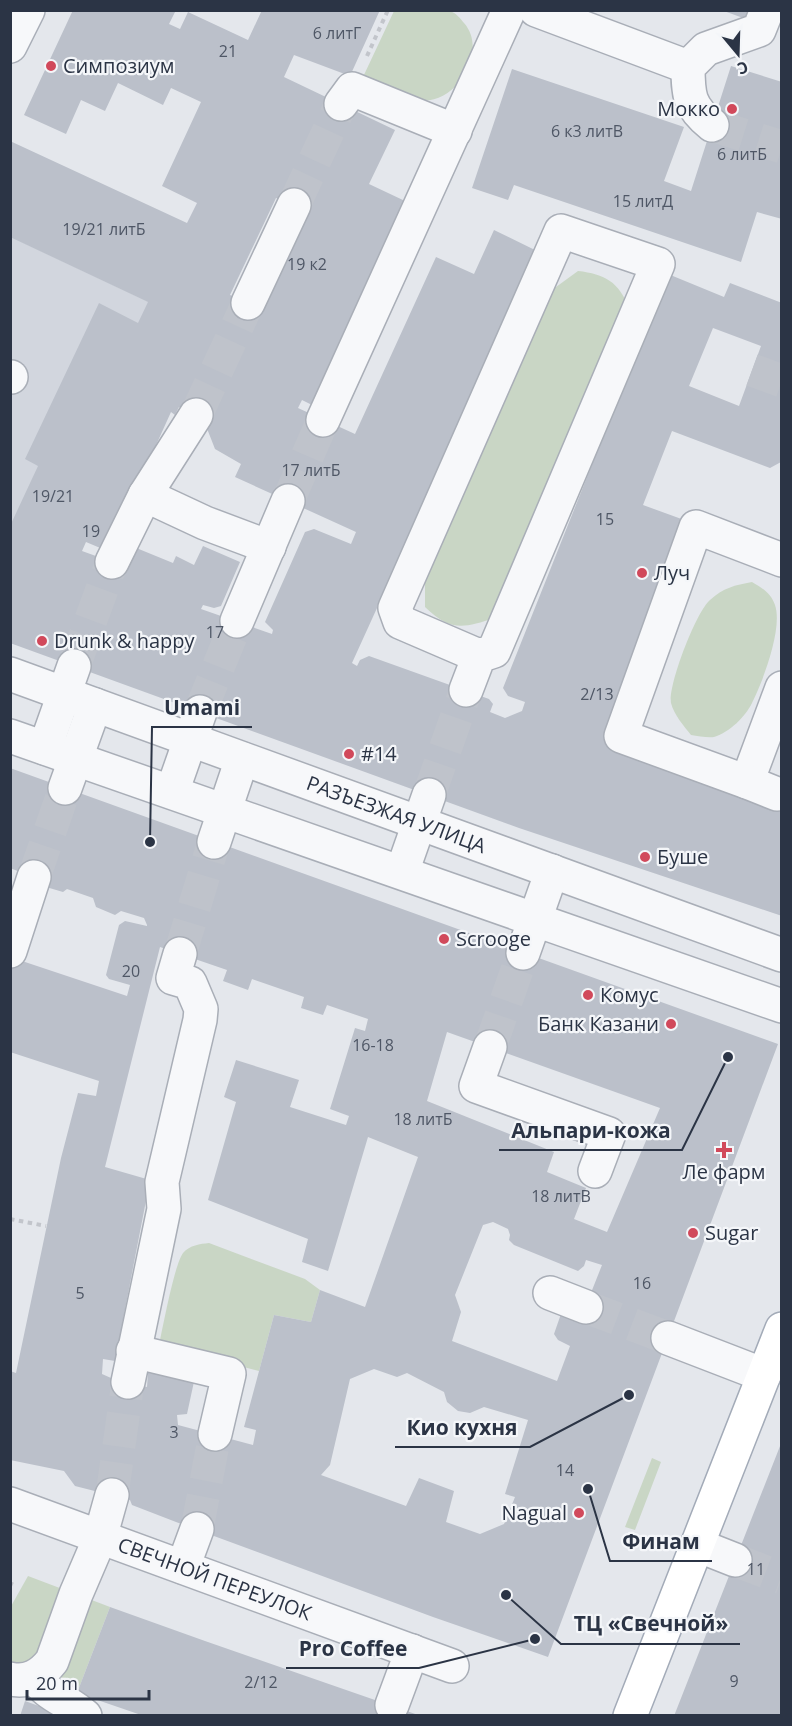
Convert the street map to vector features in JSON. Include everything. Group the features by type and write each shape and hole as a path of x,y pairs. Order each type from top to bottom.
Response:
{"main road":[{"path":"630,1715 697,1545 771,1369 782,1329"}],"street":[{"path":"10,46 28,10"},
{"path":"323,420 456,131 508,10"},
{"path":"536,10 688,67"},
{"path":"712,125 699,115 688,92 688,67 706,49 759,30 772,14"},
{"path":"346,96 456,131"},
{"path":"248,303 294,205"},
{"path":"466,690 479,657 494,651 658,264 561,231 395,609 400,622 479,657"},
{"path":"112,562 145,495 196,415"},
{"path":"145,495 205,523 269,547"},
{"path":"237,621 288,501"},
{"path":"777,794 621,736 696,527 780,555"},
{"name":"РАЗЪЕЗЖАЯ УЛИЦА","path":"10,674 69,680 95,705 195,726 242,759 424,809 552,871 782,955"},
{"path":"45,748 69,680"},
{"path":"747,782 782,688"},
{"path":"70,773 95,705"},
{"path":"172,792 195,726"},
{"path":"10,736 45,748 70,773 172,792 782,1006"},
{"path":"213,842 242,759"},
{"path":"402,872 424,809"},
{"path":"523,953 552,871"},
{"path":"10,951 34,877"},
{"path":"180,954 173,978 190,983 201,1009 200,1020 162,1182 164,1209 130,1366 229,1374 215,1434"},
{"path":"490,1047 476,1086 609,1134 595,1172"},
{"path":"550,1293 586,1307"},
{"path":"668,1338 771,1369"},
{"path":"23,1678 45,1670 52,1661 76,1594 100,1538 112,1495"},
{"name":"СВЕЧНОЙ ПЕРЕУЛОК","path":"10,1504 452,1666"},
{"path":"183,1568 197,1529"},
{"path":"697,1545 735,1560"},
{"path":"392,1705 412,1651"},
{"path":"23,1678 40,1685 49,1693 68,1702 85,1716"}],"path":[{"path":"346,96 388,10"},
{"path":"10,1219 46,1226"},
{"path":"10,1586 14,1578"}],"shaded area":[{"path":"11,237 172,313 11,646"}],"green space":[{"path":"430,9 450,11 464,23 471,35 473,48 471,61 456,86 445,94 433,100 413,99 363,77 394,11"},
{"path":"578,271 596,274 610,281 621,292 629,308 495,618 466,626 442,621 425,607 425,575 545,295"},
{"path":"752,582 769,594 777,615 771,654 761,682 749,708 731,728 714,737 691,735 677,716 671,703 674,681 684,649 704,607 710,600 730,588"},
{"path":"209,1243 305,1279 320,1290 311,1322 274,1315 259,1371 159,1345 173,1283 183,1253 199,1244"},
{"path":"652,1458 661,1462 635,1530 625,1527"},
{"path":"28,1576 65,1590 42,1653 24,1666 11,1665 10,1608"},
{"path":"89,1599 110,1607 77,1693 56,1686"}],"building":[{"path":"73,10 176,10 169,24 180,29 188,12 248,40 262,10 380,10 350,76 294,55 284,77 395,130 369,184 405,201 312,405 302,400 298,408 355,434 436,257 474,274 494,230 539,252 352,663 357,666 360,660 369,656 489,699 493,704 490,712 505,718 522,711 525,702 508,696 503,688 668,274 724,297 730,283 782,303 781,462 770,468 672,431 643,505 687,521 606,745 773,806 782,784 782,916 519,828 10,643 10,526 38,466 25,459 99,303 138,323 148,302 10,237 10,141 187,223 197,203 162,186 201,102 171,88 163,105 118,83 105,111 81,100 66,134 24,115","holes":["276,198 307,211 261,308 230,295","713,328 761,346 739,406 689,386","179,407 196,415 206,426 215,449 241,464 235,477 356,532 351,544 314,529 305,532 265,622 273,630 272,634 201,609 203,605 214,608 221,606 240,562 203,546 194,565 176,556 173,563 129,545 118,564 82,551 86,542 105,550 110,547 171,412 175,415"]},
{"path":"721,10 748,10 746,19"},
{"path":"731,66 782,82 782,219 757,212 741,262 514,185 508,200 472,188 512,69 684,127 664,181 691,191"},
{"path":"10,768 778,1044 548,1657 176,1522 132,1505 130,1500 75,1486 64,1471 10,1460 10,1371 16,1373 61,1158 78,1093 96,1096 99,1081 10,1052 10,957 127,996 130,985 109,979 106,975 119,925 125,921 147,925 144,918 121,911 115,915 96,907 93,898 67,889 63,892 46,887 43,881 10,868","holes":["160,947 227,970 223,981 248,990 252,979 304,997 301,1008 323,1015 327,1005 368,1019 365,1031 355,1028 330,1109 349,1116 346,1125 290,1107 299,1080 236,1060 224,1097 236,1102 208,1200 308,1239 302,1262 328,1271 368,1137 418,1157 365,1307 320,1290 311,1322 274,1315 244,1427 256,1430 253,1445 178,1425 177,1415 187,1414 195,1377 148,1373 147,1387 102,1374 103,1359 115,1361 150,1180 105,1167","447,1032 660,1108 607,1232 574,1219 586,1188 547,1172 554,1152 427,1101","493,1222 508,1229 509,1240 514,1245 578,1271 584,1266 586,1260 602,1265 583,1313 562,1311 554,1334 558,1340 570,1346 557,1381 452,1341 461,1312 455,1295 483,1225","374,1369 397,1377 407,1373 444,1392 447,1402 458,1411 470,1413 484,1407 528,1420 505,1494 515,1497 504,1524 480,1534 446,1522 454,1491 419,1478 406,1506 321,1475 330,1465 350,1379"]},
{"path":"782,1441 782,1716 674,1716"},
{"path":"110,1607 421,1716 144,1716 77,1693"},
{"path":"25,1701 64,1715 64,1716 20,1716"}],"tunnel":[{"path":"294,205 341,104"},
{"path":"712,125 782,147"},
{"path":"196,415 248,303"},
{"path":"752,370 782,381"},
{"path":"288,501 323,420"},
{"path":"74,666 112,562"},
{"path":"200,712 237,621"},
{"path":"429,795 466,690"},
{"path":"34,877 65,788"},
{"path":"180,954 214,842"},
{"path":"490,1047 523,953"},
{"path":"586,1307 668,1338"},
{"path":"112,1495 128,1382"},
{"path":"197,1529 215,1434"},
{"path":"735,1560 782,1578"}],"place":[{"name":"Симпозиум","path":"51,66"},
{"name":"Мокко","path":"732,109"},
{"name":"Луч","path":"642,573"},
{"name":"Drunk & happy","path":"42,641"},
{"name":"#14","path":"349,754"},
{"name":"Umami","path":"150,842"},
{"name":"Буше","path":"645,857"},
{"name":"Scrooge","path":"444,939"},
{"name":"Комус","path":"588,995"},
{"name":"Банк Казани","path":"671,1024"},
{"name":"Альпари-кожа","path":"728,1057"},
{"name":"Ле фарм","path":"724,1150"},
{"name":"Sugar","path":"693,1233"},
{"name":"Кио кухня","path":"629,1395"},
{"name":"Финам","path":"588,1489"},
{"name":"Nagual","path":"579,1513"},
{"name":"ТЦ «Свечной»","path":"506,1595"},
{"name":"Pro Coffee","path":"535,1639"}]}
